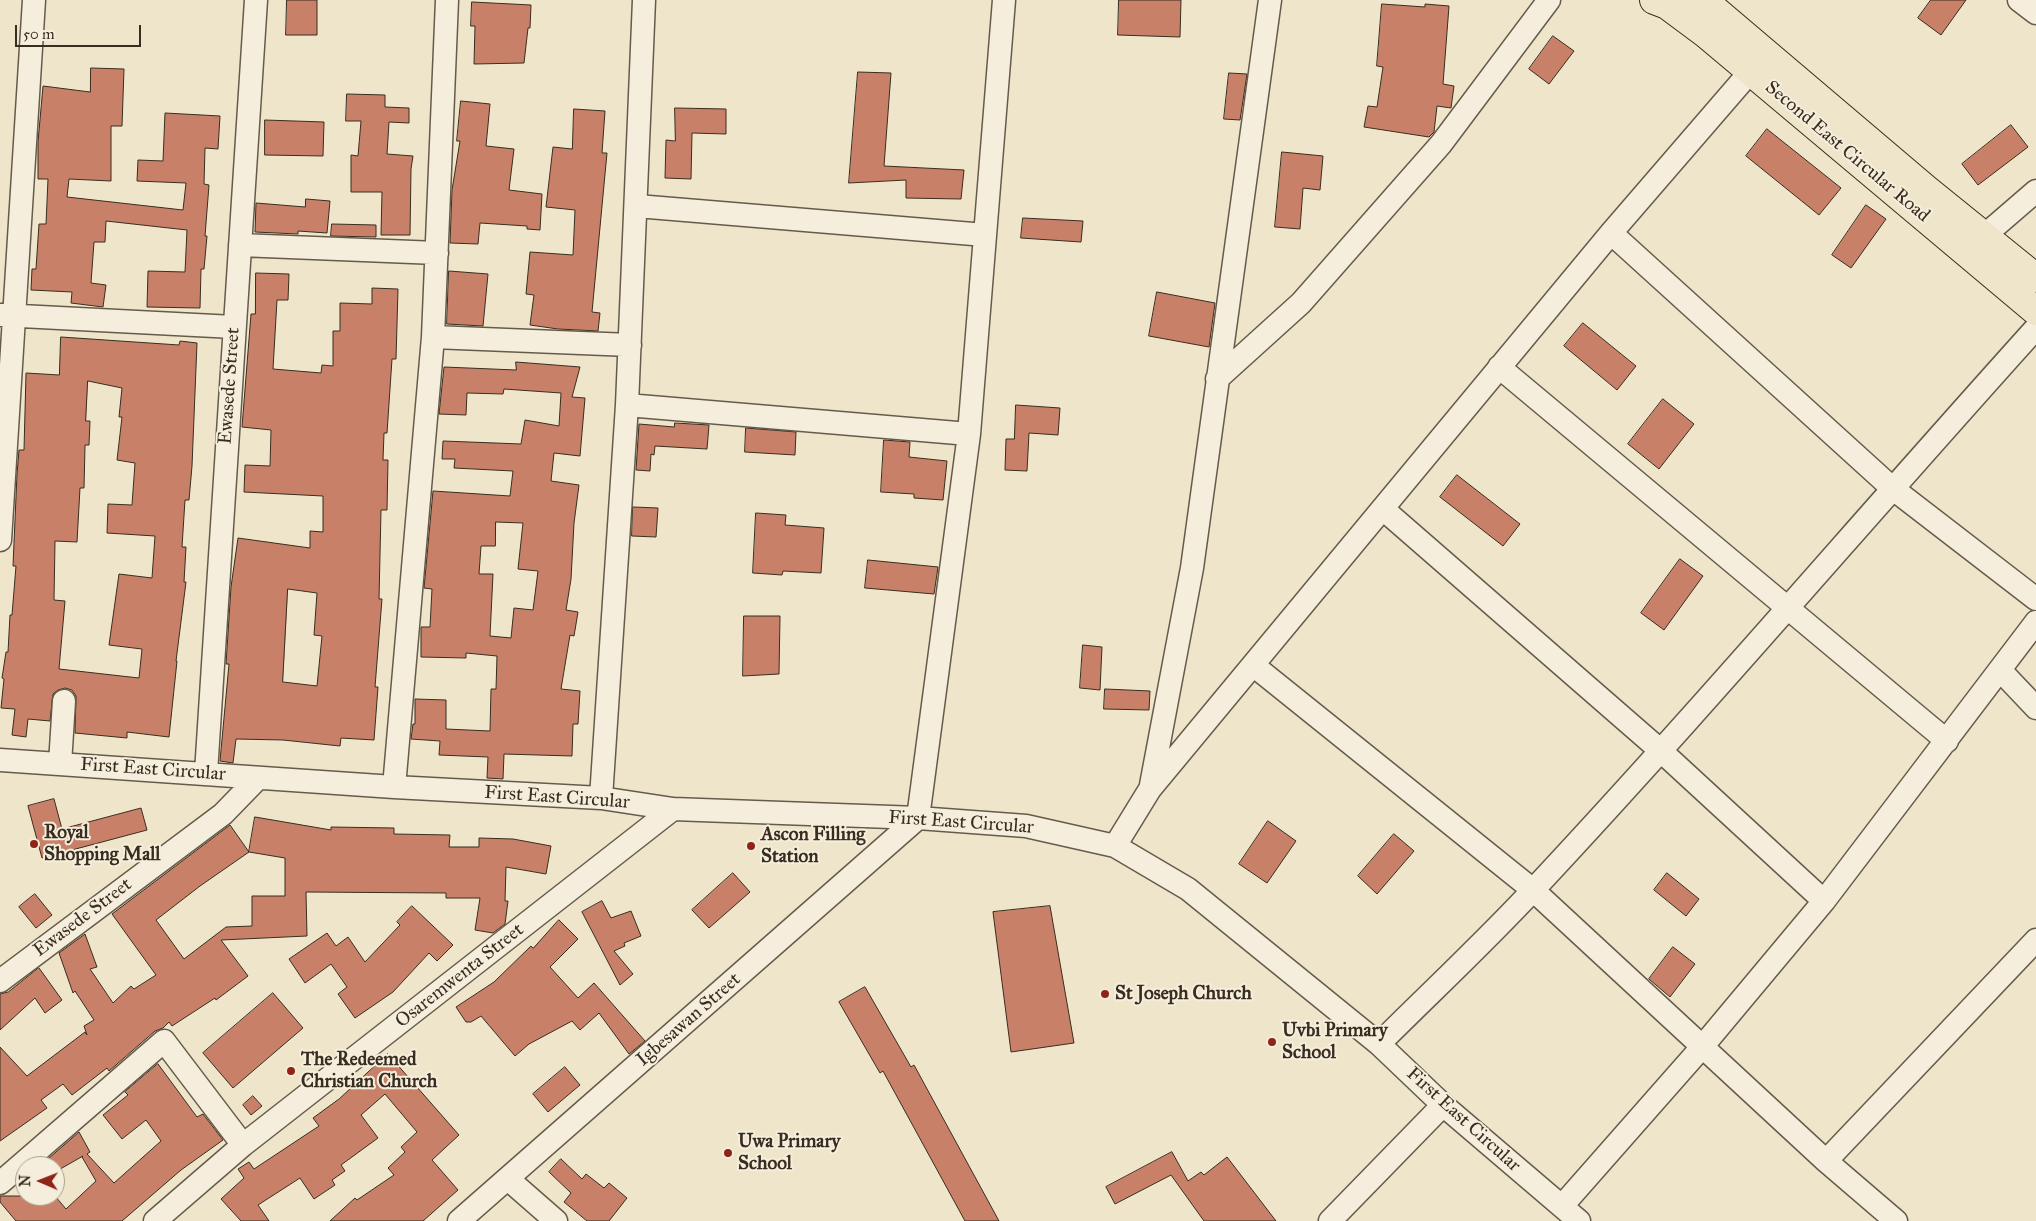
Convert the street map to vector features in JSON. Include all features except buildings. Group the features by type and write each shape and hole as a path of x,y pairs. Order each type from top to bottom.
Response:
{"main road":[{"name":"Second East Circular Road","path":"1654,0 1667,5 1706,34 2036,311"},
{"name":"Second East Circular Road","path":"1698,0 1715,10 1927,190 2036,278"}],"street":[{"path":"0,540 7,315 34,0"},
{"name":"Ewasede Street","path":"206,773 256,0"},
{"path":"394,787 433,337 447,0"},
{"path":"601,798 627,405 637,206 644,0"},
{"path":"918,818 969,434 1004,0"},
{"path":"1150,789 1192,568 1270,0"},
{"path":"1217,378 1301,303 1320,282 1441,144 1549,0"},
{"path":"2019,0 2036,13"},
{"path":"1115,846 1150,789 1610,233 1750,72"},
{"path":"1985,235 2036,191"},
{"path":"637,206 985,235"},
{"path":"1610,233 1892,488 2036,599"},
{"path":"240,245 437,253"},
{"path":"7,315 234,327"},
{"path":"1380,1044 1534,890 1661,751 1892,488 2036,328"},
{"path":"433,337 630,345"},
{"path":"1499,368 1947,741"},
{"path":"627,405 969,434"},
{"path":"1383,509 1661,751 1824,901"},
{"path":"1562,1206 1702,1047 1824,901 2036,622"},
{"path":"1253,665 1534,890 1702,1047 1896,1221"},
{"path":"2000,670 2036,708"},
{"path":"60,764 64,701"},
{"name":"First East Circular","path":"0,760 394,787 601,798 673,809 918,818 1026,826 1115,846 1188,889 1380,1044 1443,1105 1579,1221"},
{"name":"Ewasede Street","path":"0,981 223,814 258,778"},
{"name":"Osaremwenta Street","path":"155,1221 243,1145 673,809"},
{"name":"Igbesawan Street","path":"459,1221 918,818"},
{"path":"1826,1160 2036,940"},
{"path":"0,1183 164,1041 243,1145"},
{"path":"1330,1221 1443,1105"},
{"path":"508,1179 556,1221"}],"place":[{"name":"Royal Shopping Mall","path":"34,844"},
{"name":"Ascon Filling Station","path":"751,846"},
{"name":"St Joseph Church","path":"1105,994"},
{"name":"Uvbi Primary School","path":"1272,1042"},
{"name":"The Redeemed Christian Church","path":"291,1071"},
{"name":"Uwa Primary School","path":"728,1153"}]}
